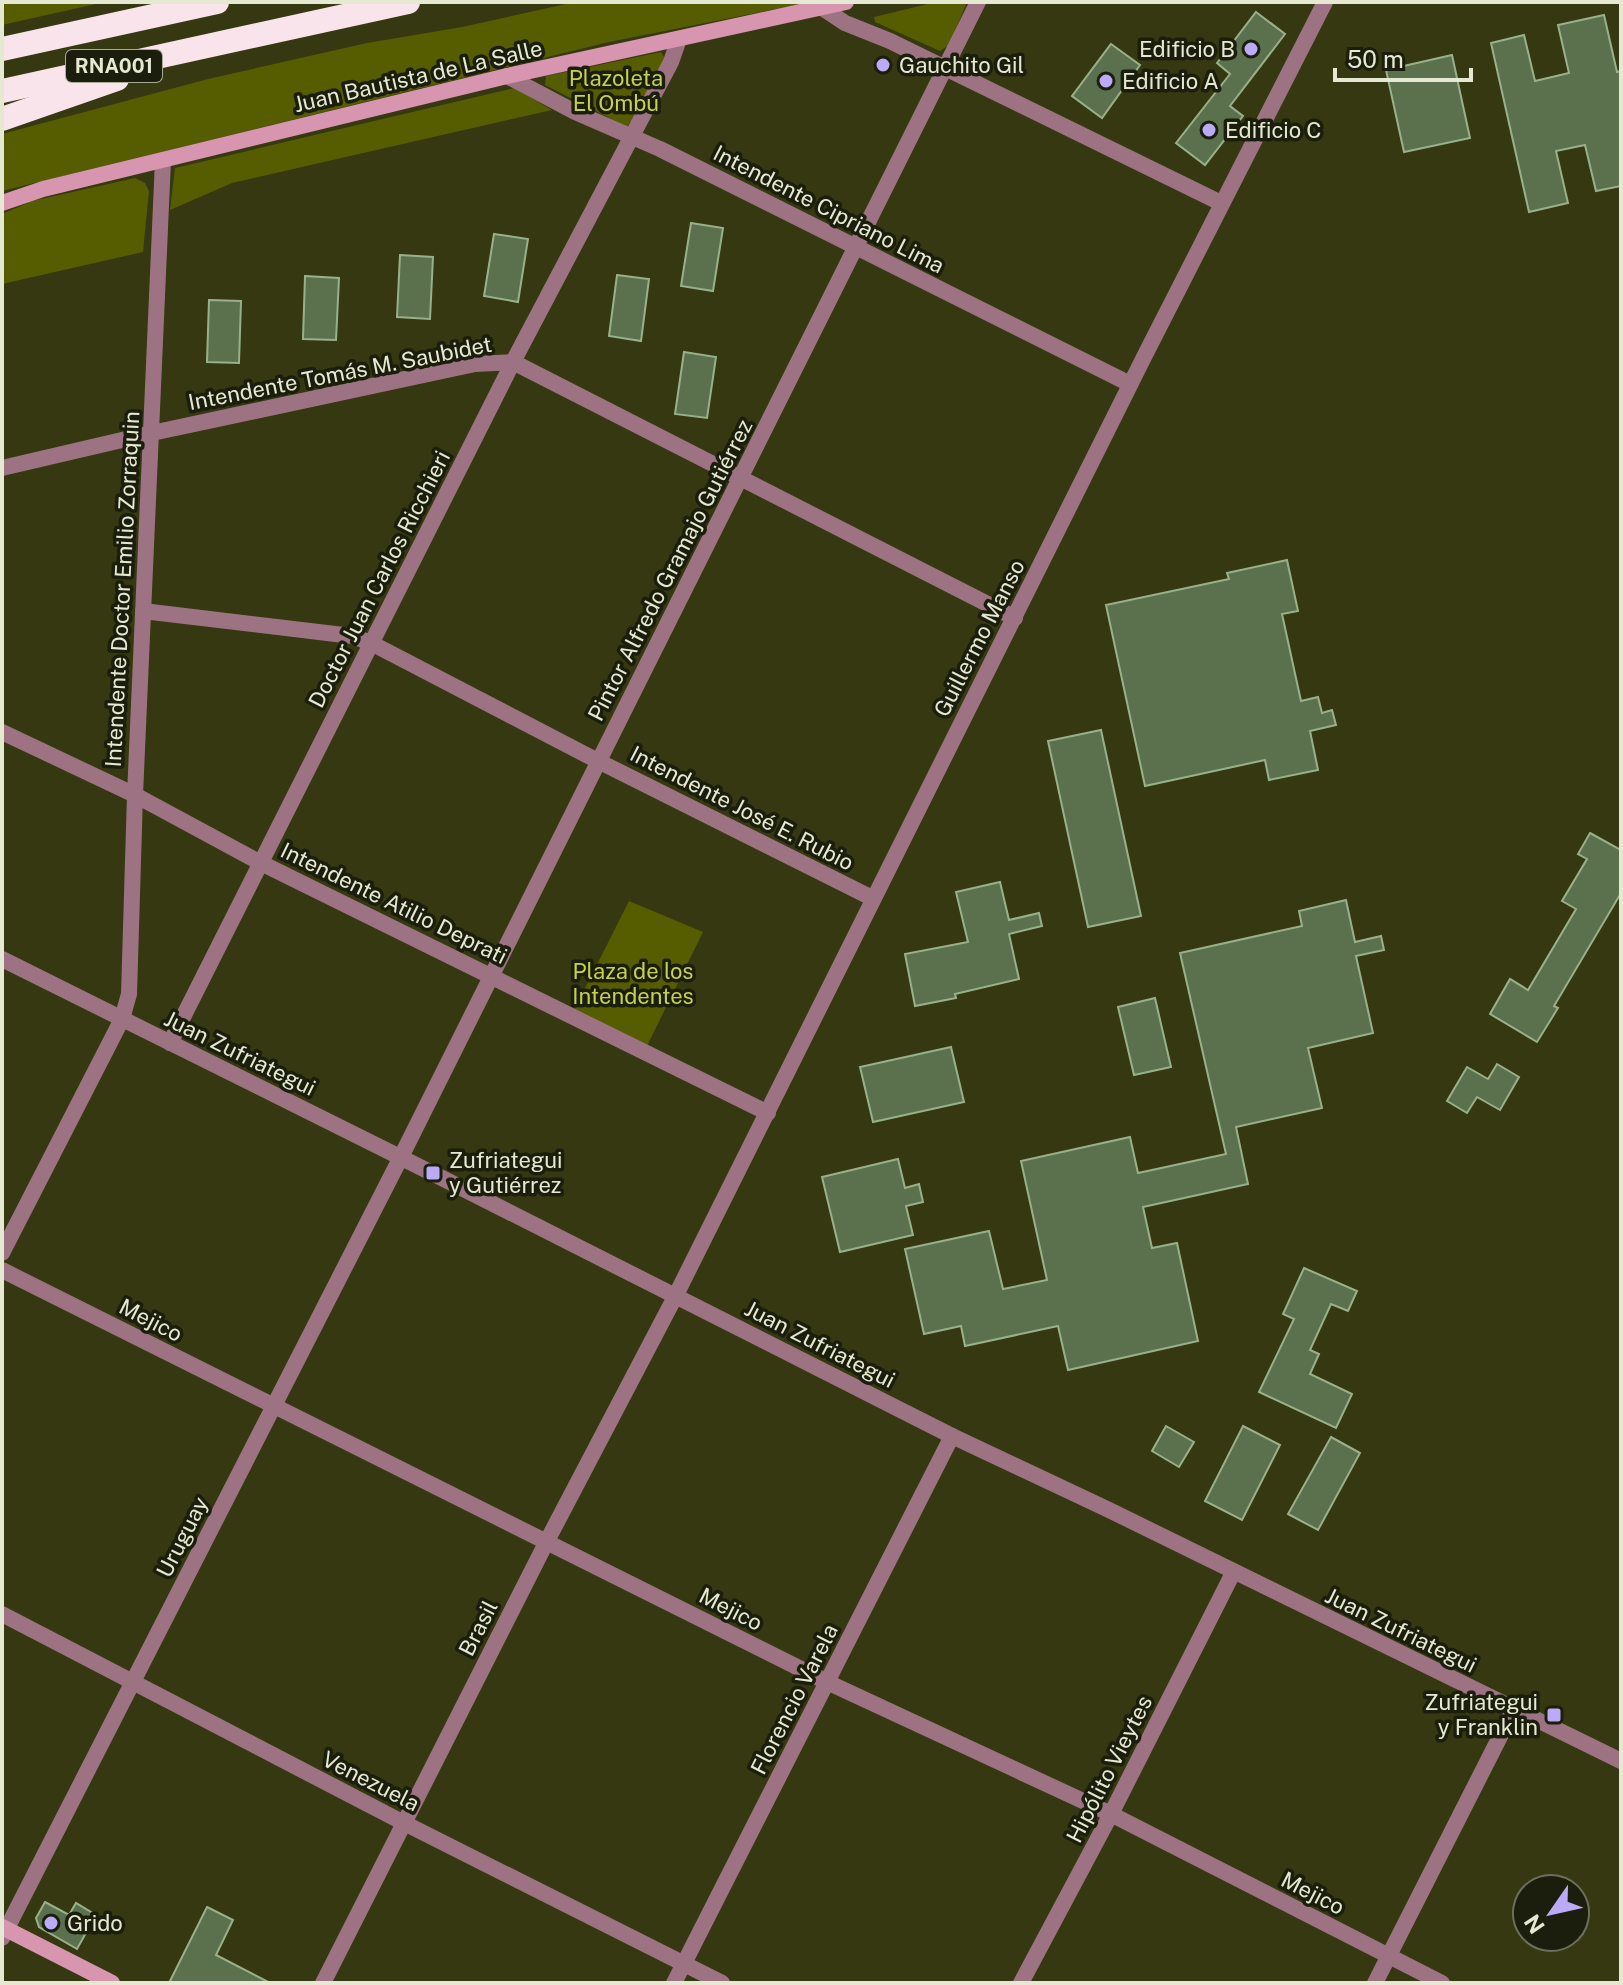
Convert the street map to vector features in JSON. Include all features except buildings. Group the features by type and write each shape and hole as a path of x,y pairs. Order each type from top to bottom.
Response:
{"highway":[{"name":"RNA001","path":"2,49 217,2"},
{"name":"RNA001","path":"2,91 408,2"},
{"path":"2,119 226,41"}],"street":[{"name":"Juan Bautista de La Salle","path":"2,203 43,189 507,76 846,2"},
{"name":"Pintor Alfredo Gramajo Gutiérrez","path":"401,1157 978,2"},
{"name":"Guillermo Manso","path":"676,1295 872,898 1325,2"},
{"path":"821,7 845,23 945,67 1221,203"},
{"name":"Doctor Juan Carlos Ricchieri","path":"170,1043 513,362 671,62 679,39"},
{"name":"Intendente Cipriano Lima","path":"507,76 1130,384"},
{"name":"Intendente Doctor Emilio Zorraquin","path":"2,1253 122,1019 129,994 163,160"},
{"name":"Intendente Tomás M. Saubidet","path":"2,468 475,364 513,362 1015,618"},
{"name":"Intendente José E. Rubio","path":"143,611 352,636 371,643 872,898"},
{"name":"Intendente Atilio Deprati","path":"2,732 135,795 259,862 768,1113"},
{"name":"Juan Zufriategui","path":"2,959 952,1436 1621,1761"},
{"name":"Uruguay","path":"4,1931 401,1157"},
{"name":"Mejico","path":"2,1270 827,1682 1111,1814 1442,1983"},
{"name":"Brasil","path":"323,1983 547,1541 676,1295"},
{"name":"Florencio Varela","path":"674,1983 952,1436"},
{"name":"Hipólito Vieytes","path":"1021,1983 1233,1573"},
{"name":"Venezuela","path":"2,1614 404,1823 722,1983"},
{"path":"1375,1983 1514,1709"},
{"path":"4,1931 112,1983"}],"green space":[{"path":"2,2 105,2 2,25"},
{"path":"575,2 812,2 609,42 2,191 2,134 208,79 367,43 462,27"},
{"path":"936,2 967,2 949,45 940,51 875,22 874,17"},
{"name":"Plazoleta El Ombú","path":"661,52 666,60 627,127 545,85 546,76"},
{"path":"514,88 552,110 232,183 170,210 175,168"},
{"path":"135,178 145,183 149,191 143,252 2,284 2,214 32,201"},
{"name":"Plaza de los Intendentes","path":"629,901 703,932 647,1046 574,1010"}],"place":[{"name":"Edificio B","path":"1251,49"},
{"name":"Gauchito Gil","path":"883,65"},
{"name":"Edificio A","path":"1106,81"},
{"name":"Edificio C","path":"1209,130"},
{"name":"Zufriategui y Gutiérrez","path":"433,1173"},
{"name":"Zufriategui y Franklin","path":"1554,1715"},
{"name":"Grido","path":"51,1923"}]}
